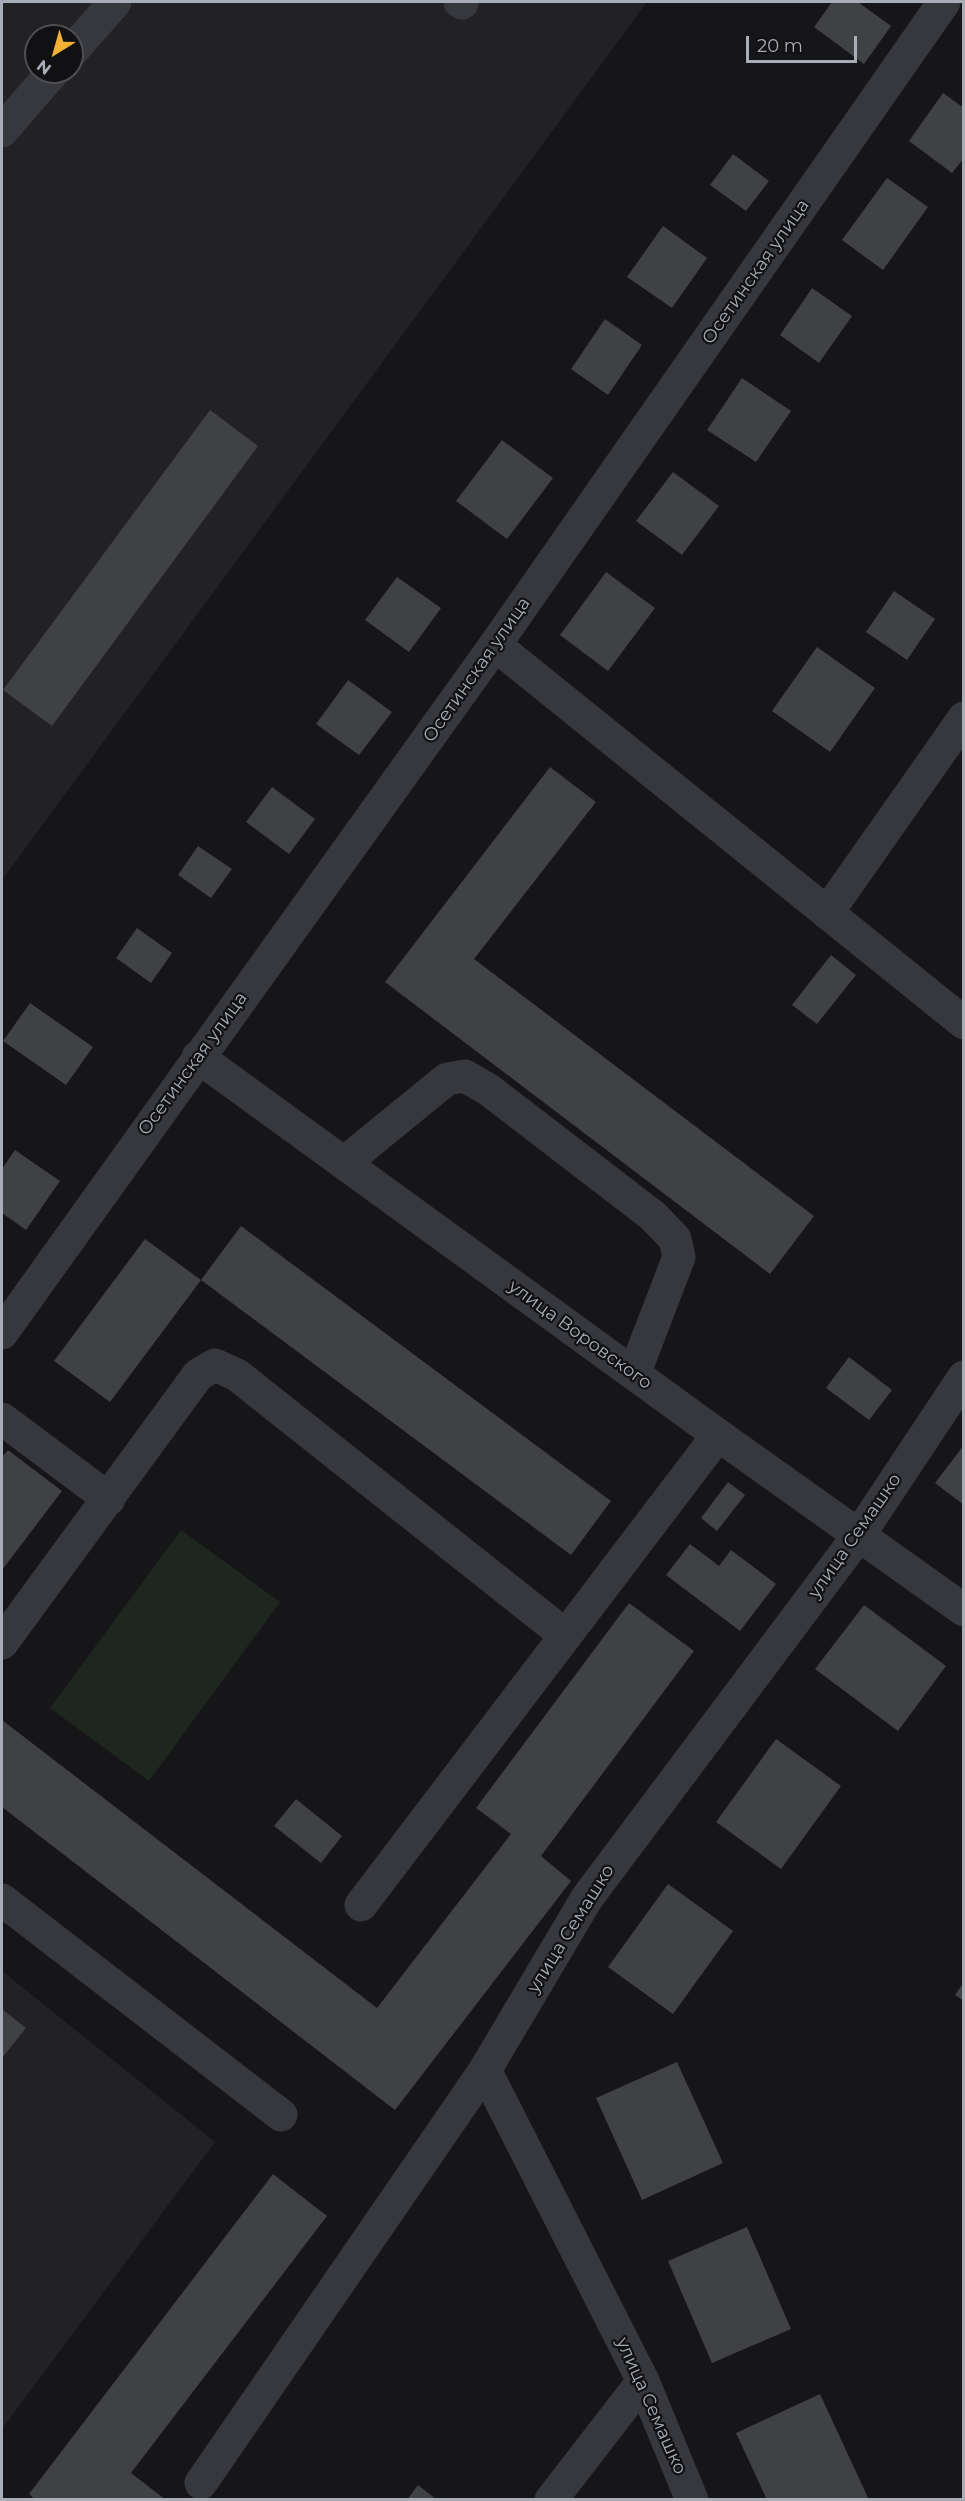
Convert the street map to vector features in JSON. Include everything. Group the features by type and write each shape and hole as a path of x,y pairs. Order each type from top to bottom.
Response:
{"street":[{"path":"84,37 115,2"},
{"name":"Осетинская улица","path":"2,1333 495,645 944,2"},
{"path":"2,131 43,84"},
{"path":"495,645 963,1023"},
{"path":"827,913 963,718"},
{"name":"улица Воровского","path":"198,1057 963,1610"},
{"path":"344,1163 447,1079 465,1076 489,1090 653,1216 675,1239 679,1257 634,1374"},
{"path":"2,1643 198,1375 215,1365 237,1375 566,1635"},
{"name":"улица Семашко","path":"692,2499 643,2381 485,2070 587,1898 858,1535 963,1377"},
{"path":"2,1419 109,1499"},
{"path":"361,1905 718,1435"},
{"path":"2,1900 281,2115"},
{"path":"201,2483 485,2070"},
{"path":"551,2499 643,2381"}],"shaded area":[{"path":"2,2 647,2 2,880"},
{"path":"181,1530 280,1602 149,1781 50,1708"},
{"path":"2,1971 215,2142 2,2429"}],"building":[{"path":"832,2 858,2 891,26 864,64 814,27"},
{"path":"943,93 964,108 964,158 952,173 909,141"},
{"path":"733,154 769,181 746,211 710,185"},
{"path":"887,178 928,207 883,270 842,240"},
{"path":"663,226 707,258 672,308 627,277"},
{"path":"812,288 852,316 819,363 780,335"},
{"path":"605,319 642,345 608,395 571,369"},
{"path":"742,378 791,411 756,462 707,430"},
{"path":"210,410 258,446 52,726 3,690"},
{"path":"502,440 553,478 507,539 456,501"},
{"path":"673,472 719,506 682,555 636,521"},
{"path":"606,572 655,608 608,671 560,635"},
{"path":"397,577 441,608 409,652 365,620"},
{"path":"894,591 935,619 907,660 866,632"},
{"path":"817,647 875,688 830,752 772,711"},
{"path":"348,680 392,712 359,755 316,724"},
{"path":"550,767 596,802 474,959 814,1216 770,1274 385,982"},
{"path":"272,787 315,819 289,854 246,822"},
{"path":"198,846 232,869 211,898 178,875"},
{"path":"137,928 172,953 151,983 116,958"},
{"path":"831,955 856,975 817,1024 792,1005"},
{"path":"30,1003 93,1047 66,1085 3,1041"},
{"path":"15,1150 60,1181 26,1230 2,1213 2,1169"},
{"path":"241,1226 611,1501 571,1555 201,1280"},
{"path":"145,1239 201,1280 110,1402 54,1361"},
{"path":"849,1357 892,1390 869,1420 826,1388"},
{"path":"964,1445 964,1505 935,1483"},
{"path":"8,1450 62,1491 2,1570 2,1457"},
{"path":"728,1482 745,1495 717,1531 701,1518"},
{"path":"690,1544 719,1566 731,1550 776,1584 740,1631 666,1575"},
{"path":"629,1603 694,1651 541,1856 571,1881 395,2110 2,1807 2,1720 377,2008 511,1834 476,1808"},
{"path":"864,1605 946,1666 898,1731 815,1669"},
{"path":"776,1739 841,1786 781,1869 716,1822"},
{"path":"296,1799 342,1836 321,1863 274,1826"},
{"path":"668,1884 733,1931 673,2014 608,1967"},
{"path":"964,1982 964,2001 955,1995"},
{"path":"2,2009 26,2028 2,2058"},
{"path":"677,2062 723,2163 642,2200 596,2098"},
{"path":"273,2174 327,2216 131,2473 166,2500 36,2500 29,2494"},
{"path":"747,2227 791,2329 712,2363 668,2261"},
{"path":"820,2394 869,2500 767,2500 736,2433"},
{"path":"418,2485 437,2500 407,2500"}]}
